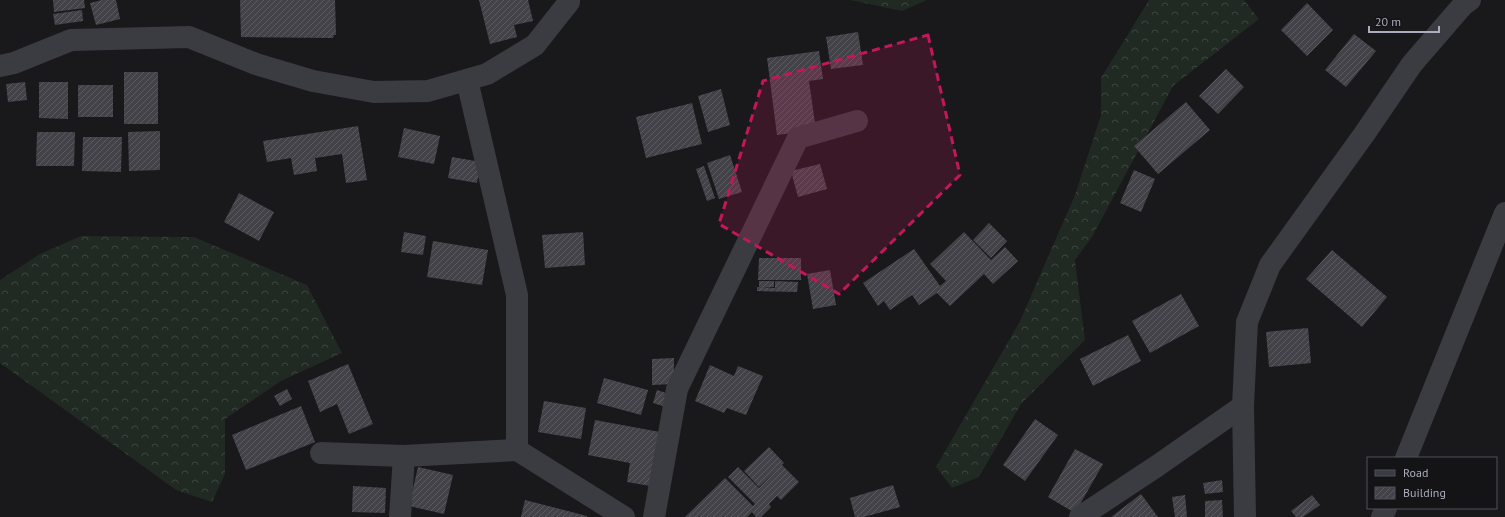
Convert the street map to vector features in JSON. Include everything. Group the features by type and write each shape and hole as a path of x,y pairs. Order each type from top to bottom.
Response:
{"street":[{"path":"0,66 14,63 71,40 189,37 256,64 313,81 374,92 428,90 487,74 534,45 569,2 569,0"},
{"path":"1245,517 1243,406 1247,322 1270,265 1365,133 1412,64 1463,5 1470,0"},
{"path":"467,80 516,295 516,450"},
{"path":"654,517 677,389 798,138 857,121"},
{"path":"1406,457 1505,213"},
{"path":"1080,517 1243,406"},
{"path":"322,453 404,456 516,450 624,517"},
{"path":"400,517 404,456"}],"highlighted area":[{"path":"928,35 960,175 839,294 719,224 763,81"}],"green space":[{"path":"850,0 927,0 902,11"},
{"path":"1149,0 1244,0 1259,19 1173,86 1092,237 1075,260 1085,340 1021,404 979,477 952,488 936,467 1020,321 1075,195 1101,115 1101,78"},
{"path":"81,236 194,237 307,285 342,353 281,381 225,419 225,474 212,502 176,490 0,363 0,280 40,254"}],"building":[{"path":"53,0 84,0 85,8 54,12"},
{"path":"102,0 116,0 120,19 96,25 90,3"},
{"path":"240,0 335,0 336,35 334,35 333,38 241,37"},
{"path":"479,0 528,0 533,21 514,25 517,37 490,44"},
{"path":"1307,3 1333,30 1307,56 1281,30"},
{"path":"82,10 83,21 55,25 53,14"},
{"path":"858,32 863,65 831,69 826,37"},
{"path":"1354,34 1376,51 1346,87 1325,70"},
{"path":"819,51 823,79 809,81 816,130 777,135 767,58"},
{"path":"1226,69 1244,87 1218,114 1199,96"},
{"path":"124,72 158,72 158,124 124,124"},
{"path":"25,82 27,100 8,102 6,84"},
{"path":"39,82 68,82 68,119 39,118"},
{"path":"78,85 113,85 113,117 78,117"},
{"path":"721,89 730,125 708,132 698,96"},
{"path":"1186,102 1210,130 1158,174 1134,146"},
{"path":"692,103 702,144 646,158 636,117"},
{"path":"358,126 367,180 346,183 342,154 315,158 317,171 294,175 291,158 267,162 263,141"},
{"path":"404,128 440,136 434,164 398,157"},
{"path":"160,131 160,170 129,171 128,132"},
{"path":"37,132 75,132 74,166 36,166"},
{"path":"83,137 122,137 121,172 82,171"},
{"path":"730,155 742,192 719,199 707,163"},
{"path":"452,157 481,162 477,183 448,178"},
{"path":"820,164 827,189 798,197 791,171"},
{"path":"704,166 715,198 707,201 696,169"},
{"path":"1134,170 1155,179 1141,212 1120,203"},
{"path":"239,193 274,212 259,241 224,222"},
{"path":"989,223 1007,241 991,258 973,240"},
{"path":"404,232 426,236 423,255 401,252"},
{"path":"583,232 585,265 545,268 542,235"},
{"path":"964,232 991,260 1005,247 1018,261 993,284 984,274 950,306 937,293 919,305 912,295 890,310 884,301 878,306 863,283 914,249 940,286 946,281 930,264"},
{"path":"433,241 488,250 482,285 427,277"},
{"path":"1332,250 1387,297 1362,327 1306,279"},
{"path":"759,258 801,258 801,280 758,280"},
{"path":"830,270 836,305 813,309 807,274"},
{"path":"759,281 774,281 774,287 762,288 775,288 775,281 798,282 797,292 757,291"},
{"path":"1181,294 1199,326 1150,353 1132,321"},
{"path":"1308,328 1311,363 1269,367 1266,332"},
{"path":"1128,335 1141,361 1093,386 1080,359"},
{"path":"674,358 674,384 652,385 652,359"},
{"path":"348,364 373,424 349,434 337,404 320,412 308,381"},
{"path":"710,365 734,376 738,366 763,376 746,415 727,408 724,413 695,401"},
{"path":"604,378 648,390 641,415 597,403"},
{"path":"287,389 292,399 280,406 274,396"},
{"path":"657,390 669,394 666,407 653,403"},
{"path":"544,401 586,408 581,439 538,432"},
{"path":"301,406 315,442 246,470 232,435"},
{"path":"1035,419 1058,435 1025,481 1003,465"},
{"path":"595,420 660,432 650,486 627,482 630,463 588,455"},
{"path":"769,447 784,463 782,465 799,482 781,500 777,496 769,504 771,507 761,517 756,517 752,512 747,517 685,517 725,478 753,506 755,504 728,477 738,467 759,488 776,471 759,487 744,471"},
{"path":"1075,449 1103,464 1075,513 1048,497"},
{"path":"418,467 453,475 444,514 409,506"},
{"path":"1222,480 1223,492 1205,494 1203,483"},
{"path":"893,485 900,507 864,517 855,517 850,498"},
{"path":"353,486 386,488 385,513 352,512"},
{"path":"1141,494 1158,517 1111,517"},
{"path":"1185,495 1187,517 1175,517 1172,497"},
{"path":"1312,495 1320,505 1303,517 1296,517 1291,511"},
{"path":"525,500 587,516 587,517 521,517"},
{"path":"1222,500 1223,517 1205,517 1205,501"}]}
